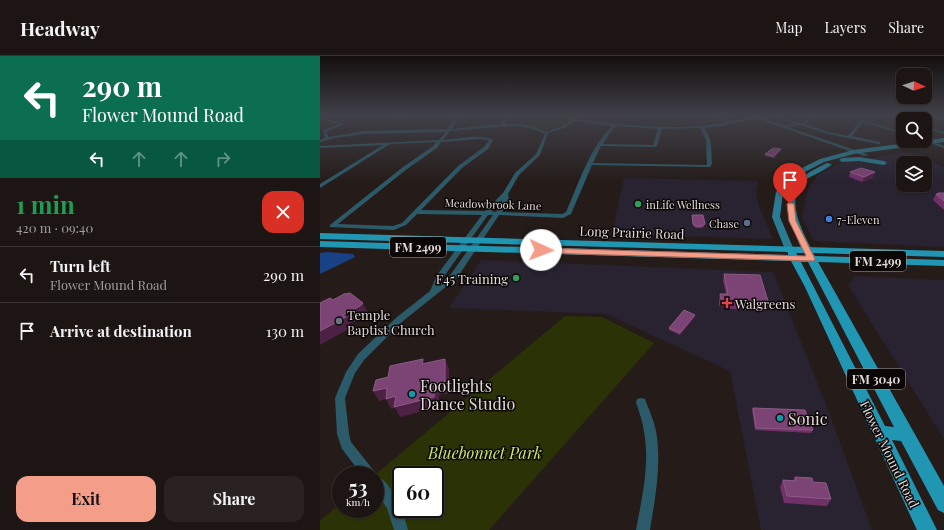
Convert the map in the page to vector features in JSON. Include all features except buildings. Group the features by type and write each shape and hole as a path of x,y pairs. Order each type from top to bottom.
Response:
{"main road":[{"name":"Flower Mound Road","path":"932,142 943,144"},
{"name":"Flower Mound Road","path":"943,144 839,160 810,173 793,190 790,204 793,221 809,255 944,504"},
{"name":"Flower Mound Road","path":"896,145 856,151 826,158 799,171 787,181 775,203 775,217 778,229 802,272 927,530"},
{"path":"839,160 859,159 884,163"},
{"path":"799,171 810,173"},
{"name":"Long Prairie Road","path":"320,236 464,244"},
{"name":"Long Prairie Road","path":"320,244 476,244 623,249 656,246 944,261"},
{"name":"Long Prairie Road","path":"476,244 584,252 623,249 739,257 792,254"},
{"path":"739,257 788,264 802,272"},
{"path":"879,433 906,434"}],"street":[{"path":"320,147 391,142 439,141 490,138 491,142 486,148 460,167 404,224 394,228 332,226 405,168 435,147 439,141 443,137"},
{"path":"434,291 440,276 486,213 505,194 517,174 538,155 546,137"},
{"path":"604,137 591,164 708,166 707,137"},
{"path":"600,145 655,146 657,137"},
{"path":"814,137 866,155"},
{"path":"850,137 878,143"},
{"path":"320,141 327,138"},
{"path":"320,186 391,142"},
{"name":"Meadowbrook Lane","path":"416,212 498,213 563,216 569,213 591,164"},
{"path":"363,466 346,445 343,434 340,398 351,372 361,358 400,319 454,276 498,213 506,200 505,194"},
{"path":"641,402 650,433 651,454 650,484 642,530"},
{"path":"384,491 390,498 397,514 401,530"}],"shaded area":[{"path":"908,152 918,156 896,156 896,192 932,192 932,162 944,167 944,247 814,241 802,217 808,189 819,174 842,163"},
{"path":"624,178 758,181 756,193 758,204 773,239 612,234"},
{"path":"481,260 773,272 828,410 872,530 761,530 730,371 606,314 449,308"},
{"path":"855,276 944,280 944,439 848,285"}],"green space":[{"name":"Bluebonnet Park","path":"565,316 602,317 654,343 489,530 320,530 320,521 332,511 332,518 384,518 384,467"}],"water":[{"path":"327,252 353,254 355,257 320,274 320,253"}],"place":[{"name":"inLife Wellness","path":"638,204"},
{"name":"7-Eleven","path":"829,219"},
{"name":"Chase","path":"747,223"},
{"name":"F45 Training","path":"516,278"},
{"name":"Walgreens","path":"727,303"},
{"name":"Temple Baptist Church","path":"339,321"},
{"name":"Footlights Dance Studio","path":"412,394"},
{"name":"Sonic","path":"780,418"}],"route":[{"path":"541,250 811,259 796,230 790,204"}]}
